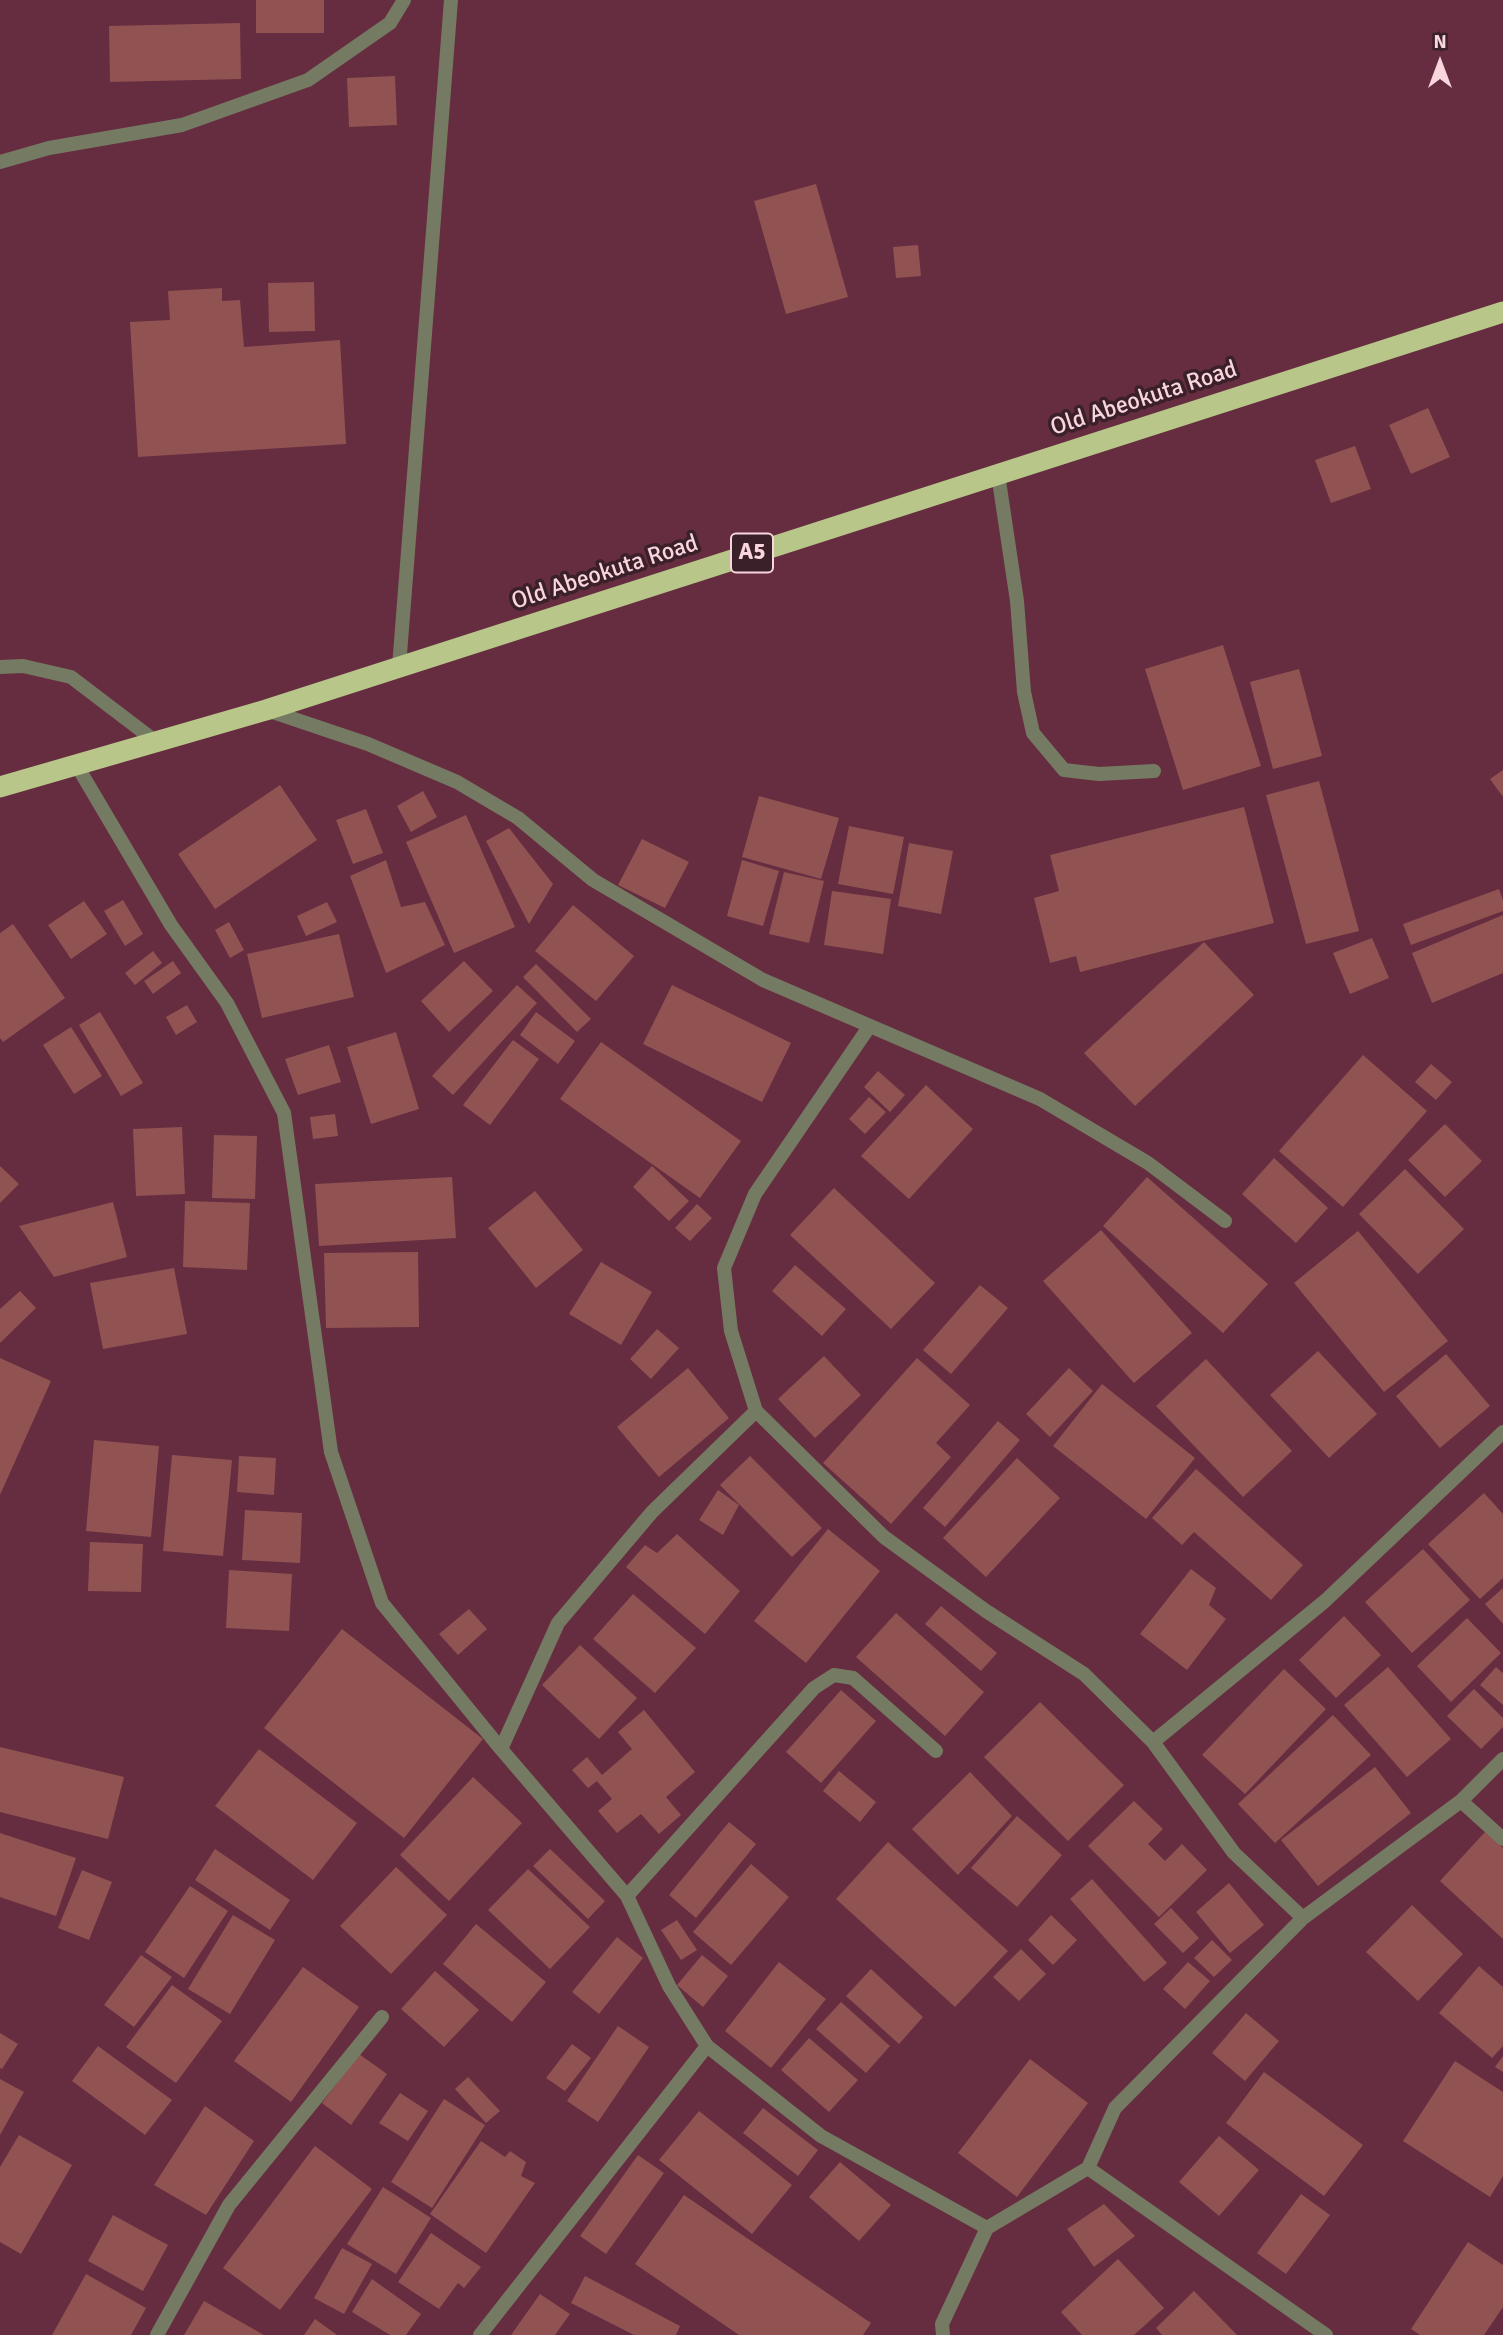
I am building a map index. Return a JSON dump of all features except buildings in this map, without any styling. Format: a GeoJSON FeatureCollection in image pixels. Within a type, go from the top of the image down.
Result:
{"type":"FeatureCollection","features":[{"type":"Feature","properties":{"kind":"highway","name":"Old Abeokuta Road"},"geometry":{"type":"LineString","coordinates":[[0,787],[266,710],[1503,312]]}},
{"type":"Feature","properties":{"kind":"street"},"geometry":{"type":"LineString","coordinates":[[0,162],[50,148],[181,125],[308,79],[390,23],[404,0]]}},
{"type":"Feature","properties":{"kind":"street"},"geometry":{"type":"LineString","coordinates":[[399,667],[451,0]]}},
{"type":"Feature","properties":{"kind":"street"},"geometry":{"type":"LineString","coordinates":[[998,474],[1017,601],[1024,692],[1033,733],[1063,770],[1098,774],[1154,771]]}},
{"type":"Feature","properties":{"kind":"street"},"geometry":{"type":"LineString","coordinates":[[0,667],[23,666],[71,677],[155,741]]}},
{"type":"Feature","properties":{"kind":"street"},"geometry":{"type":"LineString","coordinates":[[266,710],[368,744],[457,782],[518,818],[593,880],[763,980],[1040,1099],[1148,1163],[1225,1221]]}},
{"type":"Feature","properties":{"kind":"street"},"geometry":{"type":"LineString","coordinates":[[76,764],[171,925],[227,1003],[284,1113],[331,1452],[382,1603],[501,1749],[627,1896],[668,1986],[707,2046],[821,2136],[987,2228]]}},
{"type":"Feature","properties":{"kind":"street"},"geometry":{"type":"LineString","coordinates":[[869,1027],[755,1195],[724,1268],[731,1331],[756,1411],[884,1537],[986,1611],[1084,1674],[1153,1742],[1234,1853],[1303,1918]]}},
{"type":"Feature","properties":{"kind":"street"},"geometry":{"type":"LineString","coordinates":[[501,1749],[558,1623],[652,1512],[756,1411]]}},
{"type":"Feature","properties":{"kind":"street"},"geometry":{"type":"LineString","coordinates":[[1153,1742],[1325,1601],[1503,1432]]}},
{"type":"Feature","properties":{"kind":"street"},"geometry":{"type":"LineString","coordinates":[[627,1896],[814,1688],[834,1675],[853,1678],[936,1751]]}},
{"type":"Feature","properties":{"kind":"street"},"geometry":{"type":"LineString","coordinates":[[943,2335],[942,2324],[987,2228],[1088,2168],[1115,2108],[1303,1918],[1461,1801],[1503,1759]]}},
{"type":"Feature","properties":{"kind":"street"},"geometry":{"type":"LineString","coordinates":[[1461,1801],[1503,1839]]}},
{"type":"Feature","properties":{"kind":"street"},"geometry":{"type":"LineString","coordinates":[[157,2335],[229,2205],[383,2017]]}},
{"type":"Feature","properties":{"kind":"street"},"geometry":{"type":"LineString","coordinates":[[480,2335],[707,2046]]}},
{"type":"Feature","properties":{"kind":"street"},"geometry":{"type":"LineString","coordinates":[[1088,2168],[1326,2335]]}}]}
